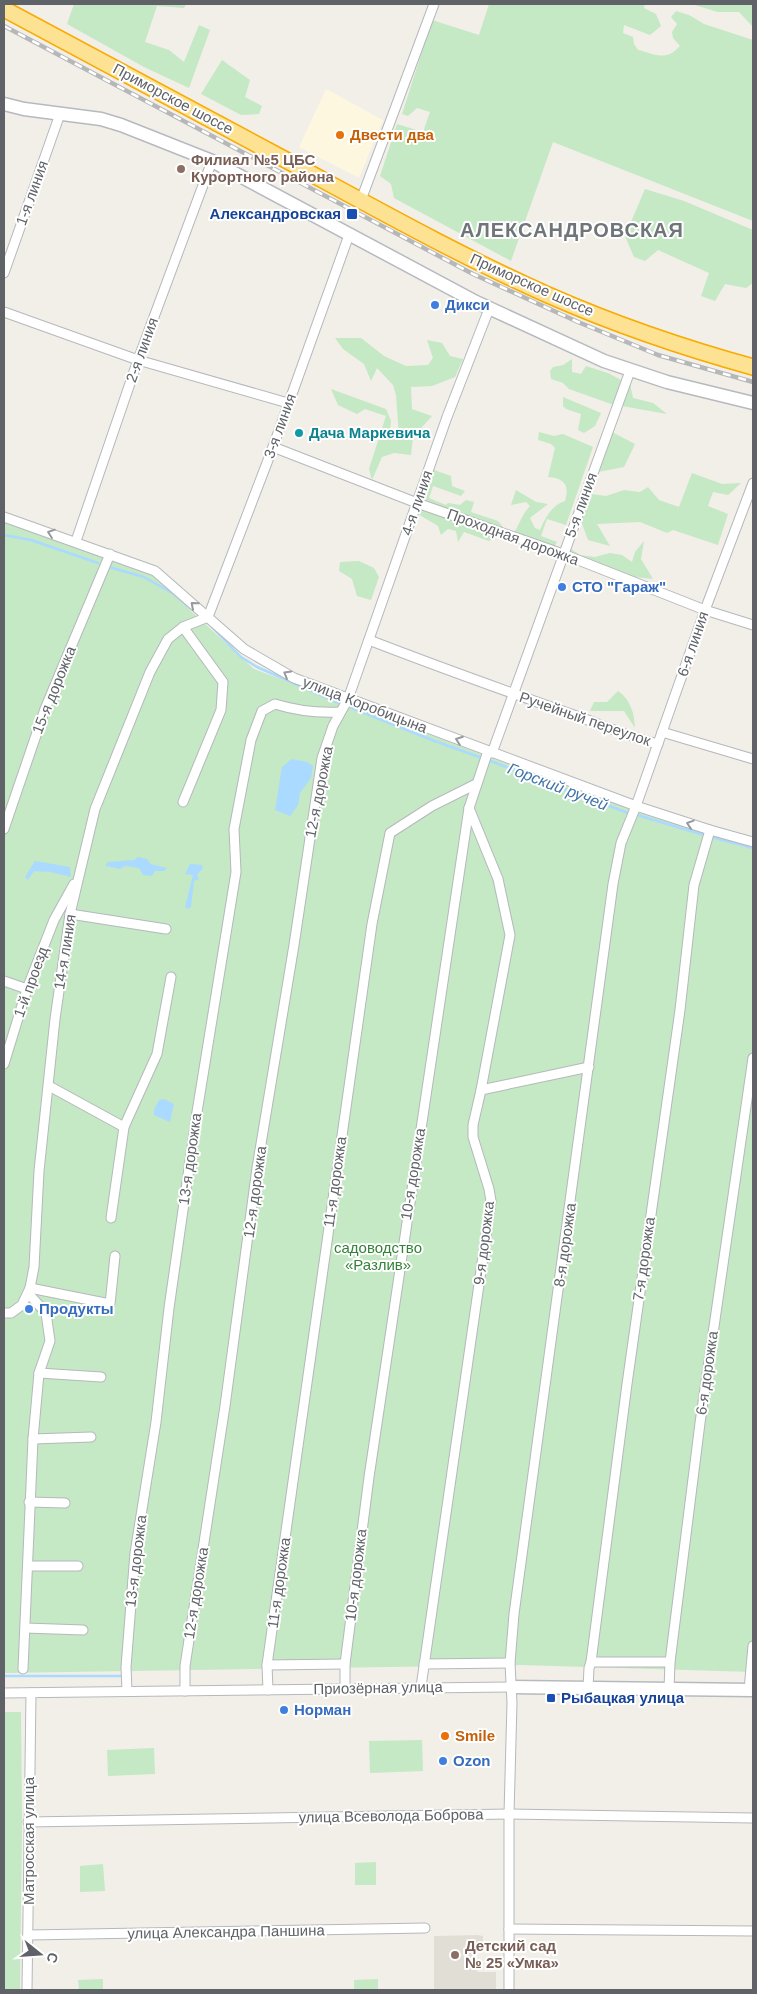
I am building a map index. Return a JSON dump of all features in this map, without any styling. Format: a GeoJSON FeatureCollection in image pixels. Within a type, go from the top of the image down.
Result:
{"type":"FeatureCollection","features":[{"type":"Feature","properties":{"kind":"highway","name":"Приморское шоссе"},"geometry":{"type":"LineString","coordinates":[[8,4],[508,276],[549,296],[678,345],[753,367]]}},
{"type":"Feature","properties":{"kind":"highway","name":"Приморское шоссе"},"geometry":{"type":"LineString","coordinates":[[4,10],[362,196],[552,289],[681,338],[753,360]]}},
{"type":"Feature","properties":{"kind":"street"},"geometry":{"type":"LineString","coordinates":[[362,196],[434,4]]}},
{"type":"Feature","properties":{"kind":"street"},"geometry":{"type":"LineString","coordinates":[[4,104],[24,109],[85,116],[121,125],[212,161],[489,309],[604,361],[630,371],[753,403]]}},
{"type":"Feature","properties":{"kind":"street","name":"1-я линия"},"geometry":{"type":"LineString","coordinates":[[4,273],[60,114]]}},
{"type":"Feature","properties":{"kind":"street","name":"2-я линия"},"geometry":{"type":"LineString","coordinates":[[76,541],[138,360],[212,161]]}},
{"type":"Feature","properties":{"kind":"street","name":"3-я линия"},"geometry":{"type":"LineString","coordinates":[[208,617],[273,447],[349,235]]}},
{"type":"Feature","properties":{"kind":"street","name":"4-я линия"},"geometry":{"type":"LineString","coordinates":[[348,699],[447,417],[489,309]]}},
{"type":"Feature","properties":{"kind":"street"},"geometry":{"type":"LineString","coordinates":[[4,312],[138,360],[288,403]]}},
{"type":"Feature","properties":{"kind":"street","name":"5-я линия"},"geometry":{"type":"LineString","coordinates":[[490,752],[513,694],[630,371]]}},
{"type":"Feature","properties":{"kind":"street","name":"Проходная дорожка"},"geometry":{"type":"LineString","coordinates":[[273,447],[417,503],[564,554],[705,610],[753,625]]}},
{"type":"Feature","properties":{"kind":"street","name":"6-я линия"},"geometry":{"type":"LineString","coordinates":[[636,806],[705,610],[753,483]]}},
{"type":"Feature","properties":{"kind":"street","name":"улица Коробицына"},"geometry":{"type":"LineString","coordinates":[[4,517],[76,541],[155,571],[244,649],[294,678],[636,806],[753,842]]}},
{"type":"Feature","properties":{"kind":"street","name":"15-я дорожка"},"geometry":{"type":"LineString","coordinates":[[4,828],[45,708],[110,554]]}},
{"type":"Feature","properties":{"kind":"street","name":"14-я линия"},"geometry":{"type":"LineString","coordinates":[[4,1313],[11,1313],[22,1305],[29,1290],[34,1268],[39,1171],[55,1019],[70,914],[95,809],[150,672],[168,639],[183,627],[208,617]]}},
{"type":"Feature","properties":{"kind":"street"},"geometry":{"type":"LineString","coordinates":[[183,627],[223,682],[222,710],[183,802]]}},
{"type":"Feature","properties":{"kind":"street","name":"Ручейный переулок"},"geometry":{"type":"LineString","coordinates":[[369,640],[513,694],[578,716],[634,739],[658,744]]}},
{"type":"Feature","properties":{"kind":"street","name":"12-я дорожка"},"geometry":{"type":"LineString","coordinates":[[185,1691],[185,1666],[223,1416],[257,1168],[294,945],[322,758],[333,726],[348,699]]}},
{"type":"Feature","properties":{"kind":"street","name":"13-я дорожка"},"geometry":{"type":"LineString","coordinates":[[127,1691],[126,1674],[135,1553],[156,1422],[169,1308],[197,1112],[236,872],[234,828],[251,740],[262,711],[275,704],[295,710],[319,713],[340,712]]}},
{"type":"Feature","properties":{"kind":"street"},"geometry":{"type":"LineString","coordinates":[[662,732],[753,759]]}},
{"type":"Feature","properties":{"kind":"street","name":"10-я дорожка"},"geometry":{"type":"LineString","coordinates":[[345,1688],[345,1664],[370,1468],[469,808],[476,784],[490,752]]}},
{"type":"Feature","properties":{"kind":"street","name":"11-я дорожка"},"geometry":{"type":"LineString","coordinates":[[268,1690],[267,1665],[372,924],[390,833],[432,806],[476,784]]}},
{"type":"Feature","properties":{"kind":"street","name":"8-я дорожка"},"geometry":{"type":"LineString","coordinates":[[511,1687],[510,1663],[514,1614],[613,884],[621,843],[636,806]]}},
{"type":"Feature","properties":{"kind":"street","name":"9-я дорожка"},"geometry":{"type":"LineString","coordinates":[[421,1687],[490,1201],[490,1189],[473,1137],[473,1125],[482,1090],[510,935],[498,879],[469,808]]}},
{"type":"Feature","properties":{"kind":"street","name":"7-я дорожка"},"geometry":{"type":"LineString","coordinates":[[588,1688],[589,1668],[623,1413],[680,1010],[694,885],[710,830]]}},
{"type":"Feature","properties":{"kind":"street","name":"1-й проезд"},"geometry":{"type":"LineString","coordinates":[[4,1064],[27,989],[54,920],[79,875]]}},
{"type":"Feature","properties":{"kind":"street"},"geometry":{"type":"LineString","coordinates":[[70,914],[166,930]]}},
{"type":"Feature","properties":{"kind":"street"},"geometry":{"type":"LineString","coordinates":[[111,1218],[124,1127],[157,1054],[171,977]]}},
{"type":"Feature","properties":{"kind":"street"},"geometry":{"type":"LineString","coordinates":[[4,981],[27,989]]}},
{"type":"Feature","properties":{"kind":"street","name":"6-я дорожка"},"geometry":{"type":"LineString","coordinates":[[669,1689],[670,1662],[700,1423],[753,1058]]}},
{"type":"Feature","properties":{"kind":"street"},"geometry":{"type":"LineString","coordinates":[[482,1090],[589,1067]]}},
{"type":"Feature","properties":{"kind":"street"},"geometry":{"type":"LineString","coordinates":[[49,1086],[124,1127]]}},
{"type":"Feature","properties":{"kind":"street"},"geometry":{"type":"LineString","coordinates":[[29,1290],[110,1304],[115,1256]]}},
{"type":"Feature","properties":{"kind":"street"},"geometry":{"type":"LineString","coordinates":[[23,1669],[29,1566],[29,1502],[33,1440],[40,1373],[50,1341],[46,1314],[29,1290]]}},
{"type":"Feature","properties":{"kind":"street"},"geometry":{"type":"LineString","coordinates":[[40,1373],[101,1377]]}},
{"type":"Feature","properties":{"kind":"street"},"geometry":{"type":"LineString","coordinates":[[33,1440],[91,1438]]}},
{"type":"Feature","properties":{"kind":"street"},"geometry":{"type":"LineString","coordinates":[[29,1502],[65,1503]]}},
{"type":"Feature","properties":{"kind":"street"},"geometry":{"type":"LineString","coordinates":[[29,1566],[78,1566]]}},
{"type":"Feature","properties":{"kind":"street"},"geometry":{"type":"LineString","coordinates":[[25,1628],[83,1630]]}},
{"type":"Feature","properties":{"kind":"street"},"geometry":{"type":"LineString","coordinates":[[751,1690],[753,1646]]}},
{"type":"Feature","properties":{"kind":"street"},"geometry":{"type":"LineString","coordinates":[[591,1662],[670,1662]]}},
{"type":"Feature","properties":{"kind":"street"},"geometry":{"type":"LineString","coordinates":[[424,1664],[510,1663]]}},
{"type":"Feature","properties":{"kind":"street"},"geometry":{"type":"LineString","coordinates":[[267,1665],[345,1664]]}},
{"type":"Feature","properties":{"kind":"street","name":"Приозёрная улица"},"geometry":{"type":"LineString","coordinates":[[4,1693],[421,1687],[751,1690]]}},
{"type":"Feature","properties":{"kind":"street"},"geometry":{"type":"LineString","coordinates":[[509,1990],[508,1814],[511,1687]]}},
{"type":"Feature","properties":{"kind":"street","name":"Матросская улица"},"geometry":{"type":"LineString","coordinates":[[27,1990],[31,1693]]}},
{"type":"Feature","properties":{"kind":"street","name":"улица Всеволода Боброва"},"geometry":{"type":"LineString","coordinates":[[28,1822],[508,1814],[753,1818]]}},
{"type":"Feature","properties":{"kind":"street","name":"улица Александра Паншина"},"geometry":{"type":"LineString","coordinates":[[28,1935],[424,1928]]}},
{"type":"Feature","properties":{"kind":"street"},"geometry":{"type":"LineString","coordinates":[[509,1928],[753,1932]]}},
{"type":"Feature","properties":{"kind":"shaded area"},"geometry":{"type":"Polygon","coordinates":[[[326,89],[383,120],[359,178],[299,147],[326,89]]]}},
{"type":"Feature","properties":{"kind":"shaded area","name":"Детский сад № 25 «Умка»"},"geometry":{"type":"Polygon","coordinates":[[[434,1936],[483,1936],[483,1942],[475,1943],[475,1968],[478,1972],[496,1972],[496,1990],[434,1990],[434,1936]]]}},
{"type":"Feature","properties":{"kind":"green space"},"geometry":{"type":"Polygon","coordinates":[[[74,4],[186,4],[184,8],[157,6],[145,42],[169,50],[184,62],[199,25],[210,30],[189,88],[144,67],[67,24],[74,4]]]}},
{"type":"Feature","properties":{"kind":"green space"},"geometry":{"type":"Polygon","coordinates":[[[489,4],[645,4],[644,8],[656,14],[661,26],[650,35],[624,25],[623,33],[633,37],[634,44],[638,50],[660,56],[670,54],[680,46],[673,38],[672,32],[677,24],[671,17],[676,11],[689,15],[704,24],[753,40],[753,221],[553,142],[511,261],[394,198],[391,184],[380,176],[397,124],[423,132],[430,112],[417,108],[408,116],[402,114],[432,20],[479,35],[489,4]]]}},
{"type":"Feature","properties":{"kind":"green space"},"geometry":{"type":"Polygon","coordinates":[[[691,4],[753,4],[753,27],[739,12],[718,12],[691,4]]]}},
{"type":"Feature","properties":{"kind":"green space"},"geometry":{"type":"Polygon","coordinates":[[[222,60],[250,80],[245,97],[262,106],[259,114],[241,115],[201,94],[222,60]]]}},
{"type":"Feature","properties":{"kind":"green space"},"geometry":{"type":"Polygon","coordinates":[[[645,189],[684,201],[753,230],[753,283],[746,288],[725,284],[715,301],[701,296],[709,273],[658,250],[645,261],[634,257],[625,236],[645,189]]]}},
{"type":"Feature","properties":{"kind":"green space"},"geometry":{"type":"Polygon","coordinates":[[[335,338],[361,338],[384,356],[406,366],[428,365],[433,358],[427,340],[442,343],[450,356],[463,359],[455,377],[432,386],[411,387],[412,409],[432,416],[413,437],[411,455],[394,453],[382,457],[372,480],[369,469],[386,416],[365,409],[357,414],[338,405],[331,389],[386,409],[391,421],[389,440],[399,436],[396,395],[393,385],[377,368],[371,381],[364,364],[343,349],[335,338]]]}},
{"type":"Feature","properties":{"kind":"green space"},"geometry":{"type":"Polygon","coordinates":[[[572,359],[572,372],[581,374],[586,366],[608,373],[621,380],[614,405],[569,389],[563,383],[551,379],[550,371],[553,367],[563,365],[572,359]]]}},
{"type":"Feature","properties":{"kind":"green space"},"geometry":{"type":"Polygon","coordinates":[[[630,383],[633,398],[653,403],[667,414],[622,406],[630,383]]]}},
{"type":"Feature","properties":{"kind":"green space"},"geometry":{"type":"Polygon","coordinates":[[[563,397],[601,413],[595,426],[584,433],[578,430],[581,414],[566,409],[563,406],[563,397]]]}},
{"type":"Feature","properties":{"kind":"green space"},"geometry":{"type":"Polygon","coordinates":[[[539,432],[554,436],[563,434],[593,447],[566,525],[547,519],[541,536],[557,542],[553,549],[513,534],[530,506],[526,502],[511,505],[516,490],[536,502],[548,504],[530,518],[535,528],[540,530],[553,509],[565,501],[567,491],[564,483],[558,479],[548,477],[555,448],[551,444],[538,440],[539,432]]]}},
{"type":"Feature","properties":{"kind":"green space"},"geometry":{"type":"Polygon","coordinates":[[[612,432],[635,444],[624,467],[598,472],[612,432]]]}},
{"type":"Feature","properties":{"kind":"green space"},"geometry":{"type":"Polygon","coordinates":[[[434,470],[451,476],[452,486],[465,491],[461,496],[433,486],[429,498],[446,505],[448,503],[460,505],[466,500],[474,502],[471,512],[498,521],[503,527],[501,530],[422,503],[434,470]]]}},
{"type":"Feature","properties":{"kind":"green space"},"geometry":{"type":"Polygon","coordinates":[[[692,473],[722,484],[741,483],[728,495],[713,492],[708,506],[728,514],[718,545],[673,530],[667,533],[640,522],[597,524],[610,546],[588,540],[581,521],[591,494],[606,496],[624,490],[640,492],[648,487],[659,500],[679,507],[692,473]]]}},
{"type":"Feature","properties":{"kind":"green space"},"geometry":{"type":"Polygon","coordinates":[[[420,507],[499,535],[489,541],[464,532],[458,542],[456,531],[448,529],[441,535],[438,526],[418,514],[420,507]]]}},
{"type":"Feature","properties":{"kind":"green space","name":"садоводство «Разлив»"},"geometry":{"type":"Polygon","coordinates":[[[4,521],[153,576],[254,669],[639,813],[753,848],[753,1672],[520,1665],[4,1673],[4,521]]]}},
{"type":"Feature","properties":{"kind":"green space"},"geometry":{"type":"Polygon","coordinates":[[[644,541],[641,559],[653,579],[627,576],[569,554],[571,549],[580,555],[595,557],[610,553],[622,555],[632,562],[635,552],[644,541]]]}},
{"type":"Feature","properties":{"kind":"green space"},"geometry":{"type":"Polygon","coordinates":[[[359,561],[374,568],[379,577],[371,600],[357,596],[352,579],[339,571],[340,562],[359,561]]]}},
{"type":"Feature","properties":{"kind":"green space"},"geometry":{"type":"Polygon","coordinates":[[[618,691],[626,698],[631,707],[635,728],[624,711],[590,711],[594,702],[607,702],[618,691]]]}},
{"type":"Feature","properties":{"kind":"green space"},"geometry":{"type":"Polygon","coordinates":[[[4,1712],[21,1712],[20,1990],[4,1990],[4,1712]]]}},
{"type":"Feature","properties":{"kind":"green space"},"geometry":{"type":"Polygon","coordinates":[[[422,1740],[423,1771],[370,1773],[369,1741],[422,1740]]]}},
{"type":"Feature","properties":{"kind":"green space"},"geometry":{"type":"Polygon","coordinates":[[[154,1748],[155,1774],[108,1776],[107,1750],[154,1748]]]}},
{"type":"Feature","properties":{"kind":"green space"},"geometry":{"type":"Polygon","coordinates":[[[376,1862],[376,1885],[355,1885],[355,1863],[376,1862]]]}},
{"type":"Feature","properties":{"kind":"green space"},"geometry":{"type":"Polygon","coordinates":[[[103,1864],[105,1891],[80,1892],[80,1866],[103,1864]]]}},
{"type":"Feature","properties":{"kind":"green space"},"geometry":{"type":"Polygon","coordinates":[[[103,1979],[103,1990],[79,1990],[78,1980],[103,1979]]]}},
{"type":"Feature","properties":{"kind":"green space"},"geometry":{"type":"Polygon","coordinates":[[[378,1979],[378,1990],[354,1990],[354,1980],[378,1979]]]}},
{"type":"Feature","properties":{"kind":"water"},"geometry":{"type":"Polygon","coordinates":[[[292,759],[307,762],[313,766],[311,778],[300,793],[298,805],[290,816],[275,810],[282,767],[292,759]]]}},
{"type":"Feature","properties":{"kind":"water"},"geometry":{"type":"Polygon","coordinates":[[[138,857],[147,859],[151,864],[167,868],[164,871],[155,871],[152,876],[143,875],[139,868],[125,866],[120,869],[105,866],[108,862],[134,860],[138,857]]]}},
{"type":"Feature","properties":{"kind":"water"},"geometry":{"type":"Polygon","coordinates":[[[35,861],[70,867],[71,877],[50,872],[34,871],[28,880],[25,877],[35,861]]]}},
{"type":"Feature","properties":{"kind":"water"},"geometry":{"type":"Polygon","coordinates":[[[190,864],[202,865],[203,868],[197,875],[199,879],[194,881],[191,907],[187,909],[185,907],[193,875],[185,874],[190,864]]]}},
{"type":"Feature","properties":{"kind":"water"},"geometry":{"type":"Polygon","coordinates":[[[164,1099],[174,1104],[170,1122],[154,1115],[154,1110],[159,1100],[164,1099]]]}},
{"type":"Feature","properties":{"kind":"waterway","name":"Горский ручей"},"geometry":{"type":"LineString","coordinates":[[4,535],[31,540],[98,563]]}},
{"type":"Feature","properties":{"kind":"waterway","name":"Горский ручей"},"geometry":{"type":"LineString","coordinates":[[109,567],[144,577],[174,594],[190,608]]}},
{"type":"Feature","properties":{"kind":"waterway","name":"Горский ручей"},"geometry":{"type":"LineString","coordinates":[[209,624],[241,657],[257,667],[341,704]]}},
{"type":"Feature","properties":{"kind":"waterway","name":"Горский ручей"},"geometry":{"type":"LineString","coordinates":[[347,706],[482,758]]}},
{"type":"Feature","properties":{"kind":"waterway","name":"Горский ручей"},"geometry":{"type":"LineString","coordinates":[[488,760],[628,813]]}},
{"type":"Feature","properties":{"kind":"waterway","name":"Горский ручей"},"geometry":{"type":"LineString","coordinates":[[634,814],[704,835]]}},
{"type":"Feature","properties":{"kind":"waterway","name":"Горский ручей"},"geometry":{"type":"LineString","coordinates":[[711,837],[753,848]]}},
{"type":"Feature","properties":{"kind":"waterway"},"geometry":{"type":"LineString","coordinates":[[4,1676],[124,1676]]}},
{"type":"Feature","properties":{"kind":"railway"},"geometry":{"type":"LineString","coordinates":[[4,26],[473,274],[578,322],[658,355],[753,382]]}},
{"type":"Feature","properties":{"kind":"place","name":"Двести два"},"geometry":{"type":"Point","coordinates":[340,135]}},
{"type":"Feature","properties":{"kind":"place","name":"Филиал №5 ЦБС Курортного района"},"geometry":{"type":"Point","coordinates":[181,169]}},
{"type":"Feature","properties":{"kind":"place","name":"Александровская"},"geometry":{"type":"Point","coordinates":[352,214]}},
{"type":"Feature","properties":{"kind":"place","name":"Дикси"},"geometry":{"type":"Point","coordinates":[435,305]}},
{"type":"Feature","properties":{"kind":"place","name":"Дача Маркевича"},"geometry":{"type":"Point","coordinates":[299,433]}},
{"type":"Feature","properties":{"kind":"place","name":"СТО \"Гараж\""},"geometry":{"type":"Point","coordinates":[562,587]}},
{"type":"Feature","properties":{"kind":"place","name":"Продукты"},"geometry":{"type":"Point","coordinates":[29,1309]}},
{"type":"Feature","properties":{"kind":"place","name":"Рыбацкая улица"},"geometry":{"type":"Point","coordinates":[551,1698]}},
{"type":"Feature","properties":{"kind":"place","name":"Норман"},"geometry":{"type":"Point","coordinates":[284,1710]}},
{"type":"Feature","properties":{"kind":"place","name":"Smile"},"geometry":{"type":"Point","coordinates":[445,1736]}},
{"type":"Feature","properties":{"kind":"place","name":"Ozon"},"geometry":{"type":"Point","coordinates":[443,1761]}},
{"type":"Feature","properties":{"kind":"place","name":"Детский сад № 25 «Умка»"},"geometry":{"type":"Point","coordinates":[455,1955]}},
{"type":"Feature","properties":{"kind":"district","name":"АЛЕКСАНДРОВСКАЯ"},"geometry":{"type":"Point","coordinates":[572,230]}}]}
